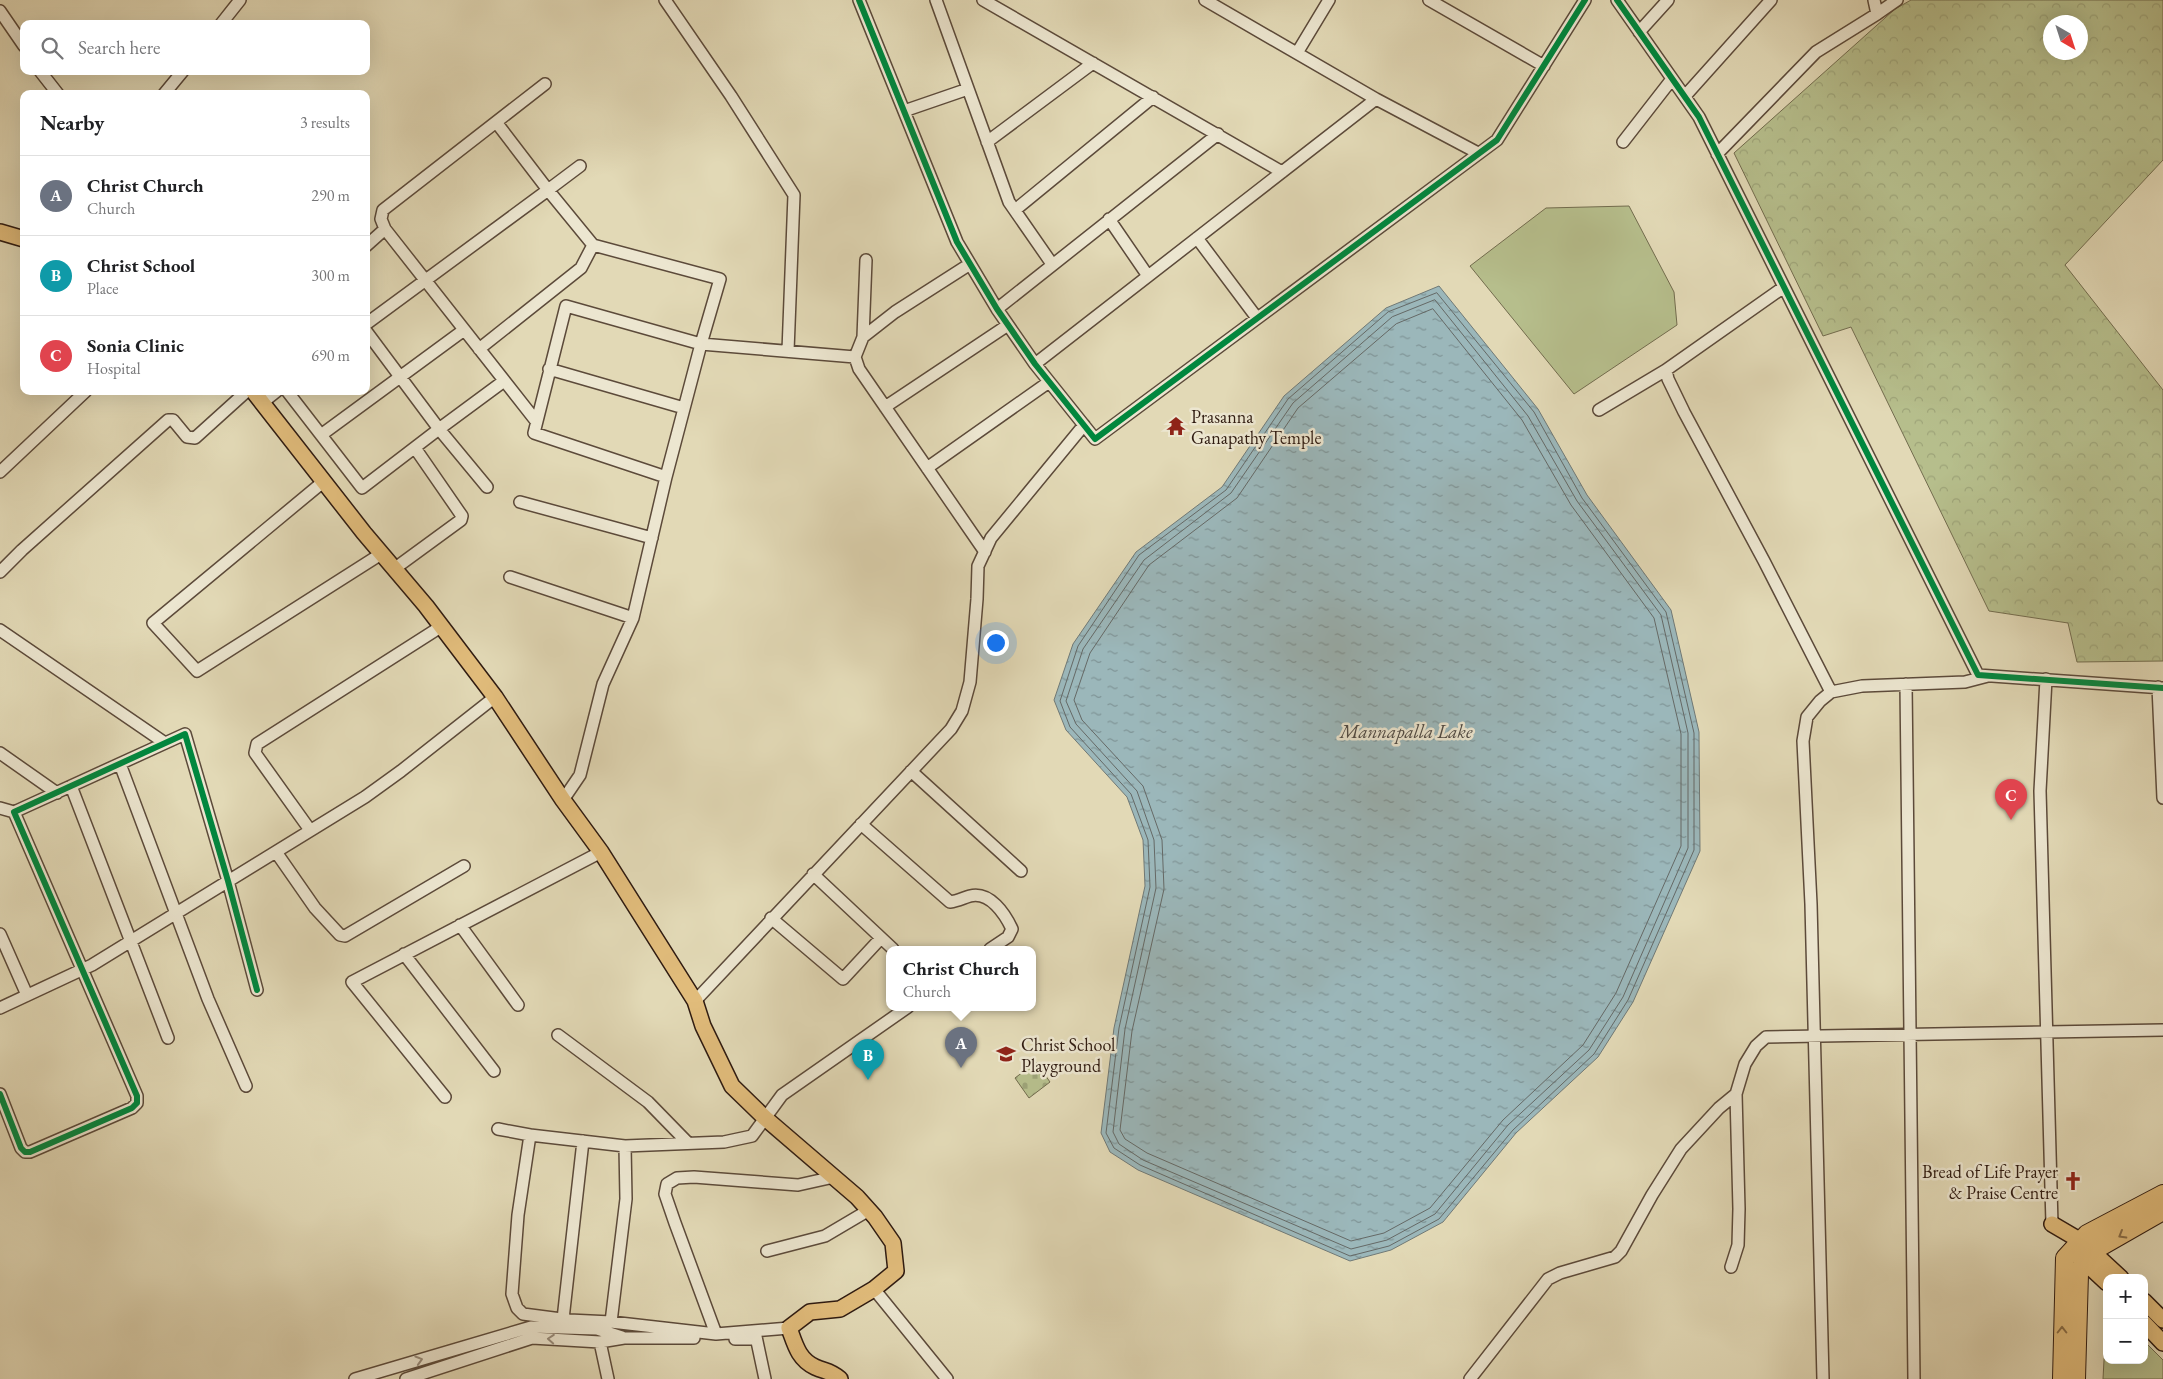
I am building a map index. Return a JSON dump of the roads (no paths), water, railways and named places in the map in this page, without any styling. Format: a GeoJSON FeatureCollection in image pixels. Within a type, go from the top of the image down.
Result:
{"type":"FeatureCollection","features":[{"type":"Feature","properties":{"kind":"highway"},"geometry":{"type":"LineString","coordinates":[[2076,1379],[2079,1274],[2082,1251],[2087,1234],[2163,1194]]}},
{"type":"Feature","properties":{"kind":"highway"},"geometry":{"type":"LineString","coordinates":[[2062,1379],[2063,1273],[2065,1258],[2163,1211]]}},
{"type":"Feature","properties":{"kind":"main road"},"geometry":{"type":"LineString","coordinates":[[0,232],[20,237]]}},
{"type":"Feature","properties":{"kind":"main road"},"geometry":{"type":"LineString","coordinates":[[257,397],[381,554],[442,626],[495,698],[563,800],[601,852],[695,1001],[703,1026],[732,1086],[868,1210],[893,1244],[896,1271],[874,1289],[840,1309],[810,1312],[788,1328],[799,1355],[817,1373],[830,1371],[840,1379]]}},
{"type":"Feature","properties":{"kind":"main road"},"geometry":{"type":"LineString","coordinates":[[2052,1224],[2110,1274]]}},
{"type":"Feature","properties":{"kind":"main road"},"geometry":{"type":"LineString","coordinates":[[2148,1305],[2163,1320]]}},
{"type":"Feature","properties":{"kind":"main road"},"geometry":{"type":"LineString","coordinates":[[2148,1327],[2163,1343]]}},
{"type":"Feature","properties":{"kind":"street"},"geometry":{"type":"LineString","coordinates":[[224,20],[240,0]]}},
{"type":"Feature","properties":{"kind":"street"},"geometry":{"type":"LineString","coordinates":[[665,0],[731,96],[794,194],[788,351]]}},
{"type":"Feature","properties":{"kind":"street"},"geometry":{"type":"LineString","coordinates":[[859,0],[957,242],[996,309],[1035,364],[1095,439],[1497,140],[1586,0]]}},
{"type":"Feature","properties":{"kind":"street"},"geometry":{"type":"LineString","coordinates":[[936,0],[1009,202],[1052,264]]}},
{"type":"Feature","properties":{"kind":"street"},"geometry":{"type":"LineString","coordinates":[[983,0],[1282,172]]}},
{"type":"Feature","properties":{"kind":"street"},"geometry":{"type":"LineString","coordinates":[[1204,0],[1376,99],[1478,153]]}},
{"type":"Feature","properties":{"kind":"street"},"geometry":{"type":"LineString","coordinates":[[1297,53],[1329,0]]}},
{"type":"Feature","properties":{"kind":"street"},"geometry":{"type":"LineString","coordinates":[[1429,0],[1544,66]]}},
{"type":"Feature","properties":{"kind":"street"},"geometry":{"type":"LineString","coordinates":[[1617,0],[1699,117],[1978,674],[2161,688],[2163,798]]}},
{"type":"Feature","properties":{"kind":"street"},"geometry":{"type":"LineString","coordinates":[[1639,32],[1668,0]]}},
{"type":"Feature","properties":{"kind":"street"},"geometry":{"type":"LineString","coordinates":[[1684,96],[1772,0]]}},
{"type":"Feature","properties":{"kind":"street"},"geometry":{"type":"LineString","coordinates":[[1874,0],[1877,14]]}},
{"type":"Feature","properties":{"kind":"street"},"geometry":{"type":"LineString","coordinates":[[1717,154],[1816,52],[1897,0]]}},
{"type":"Feature","properties":{"kind":"street"},"geometry":{"type":"LineString","coordinates":[[0,11],[20,40]]}},
{"type":"Feature","properties":{"kind":"street"},"geometry":{"type":"LineString","coordinates":[[987,142],[1093,63]]}},
{"type":"Feature","properties":{"kind":"street"},"geometry":{"type":"LineString","coordinates":[[43,75],[55,90]]}},
{"type":"Feature","properties":{"kind":"street"},"geometry":{"type":"LineString","coordinates":[[167,90],[180,75]]}},
{"type":"Feature","properties":{"kind":"street"},"geometry":{"type":"LineString","coordinates":[[1623,142],[1672,79]]}},
{"type":"Feature","properties":{"kind":"street"},"geometry":{"type":"LineString","coordinates":[[536,421],[385,229],[381,219],[383,210],[545,84]]}},
{"type":"Feature","properties":{"kind":"street"},"geometry":{"type":"LineString","coordinates":[[904,111],[968,89]]}},
{"type":"Feature","properties":{"kind":"street"},"geometry":{"type":"LineString","coordinates":[[1014,210],[1153,97]]}},
{"type":"Feature","properties":{"kind":"street"},"geometry":{"type":"LineString","coordinates":[[1035,364],[1376,99]]}},
{"type":"Feature","properties":{"kind":"street"},"geometry":{"type":"LineString","coordinates":[[496,122],[593,245],[720,279],[666,477],[633,618],[603,684],[580,775],[563,800]]}},
{"type":"Feature","properties":{"kind":"street"},"geometry":{"type":"LineString","coordinates":[[996,309],[1218,134]]}},
{"type":"Feature","properties":{"kind":"street"},"geometry":{"type":"LineString","coordinates":[[370,321],[580,166]]}},
{"type":"Feature","properties":{"kind":"street"},"geometry":{"type":"LineString","coordinates":[[1109,219],[1148,276]]}},
{"type":"Feature","properties":{"kind":"street"},"geometry":{"type":"LineString","coordinates":[[370,242],[385,229]]}},
{"type":"Feature","properties":{"kind":"street"},"geometry":{"type":"LineString","coordinates":[[1197,238],[1257,318]]}},
{"type":"Feature","properties":{"kind":"street"},"geometry":{"type":"LineString","coordinates":[[479,349],[580,268],[593,245]]}},
{"type":"Feature","properties":{"kind":"street"},"geometry":{"type":"LineString","coordinates":[[866,260],[863,337],[855,357],[859,369],[984,552]]}},
{"type":"Feature","properties":{"kind":"street"},"geometry":{"type":"LineString","coordinates":[[863,337],[895,312],[970,264]]}},
{"type":"Feature","properties":{"kind":"street"},"geometry":{"type":"LineString","coordinates":[[1599,410],[1666,370],[1784,287]]}},
{"type":"Feature","properties":{"kind":"street"},"geometry":{"type":"LineString","coordinates":[[666,477],[534,433],[566,306],[702,344],[855,357]]}},
{"type":"Feature","properties":{"kind":"street"},"geometry":{"type":"LineString","coordinates":[[885,407],[1008,325]]}},
{"type":"Feature","properties":{"kind":"street"},"geometry":{"type":"LineString","coordinates":[[321,435],[464,330]]}},
{"type":"Feature","properties":{"kind":"street"},"geometry":{"type":"LineString","coordinates":[[370,336],[439,429],[487,487]]}},
{"type":"Feature","properties":{"kind":"street"},"geometry":{"type":"LineString","coordinates":[[550,368],[684,408]]}},
{"type":"Feature","properties":{"kind":"street"},"geometry":{"type":"LineString","coordinates":[[1666,370],[1668,379],[1684,412],[1764,561],[1831,692]]}},
{"type":"Feature","properties":{"kind":"street"},"geometry":{"type":"LineString","coordinates":[[290,395],[362,488],[504,381]]}},
{"type":"Feature","properties":{"kind":"street"},"geometry":{"type":"LineString","coordinates":[[927,468],[1049,382]]}},
{"type":"Feature","properties":{"kind":"street"},"geometry":{"type":"LineString","coordinates":[[0,472],[82,395]]}},
{"type":"Feature","properties":{"kind":"street"},"geometry":{"type":"LineString","coordinates":[[0,572],[22,550],[168,420],[173,420],[187,437],[194,438],[242,395]]}},
{"type":"Feature","properties":{"kind":"street"},"geometry":{"type":"LineString","coordinates":[[695,1001],[951,728],[962,711],[970,682],[978,566],[984,552],[991,538],[1084,425]]}},
{"type":"Feature","properties":{"kind":"street"},"geometry":{"type":"LineString","coordinates":[[394,569],[460,520],[462,516],[415,448]]}},
{"type":"Feature","properties":{"kind":"street"},"geometry":{"type":"LineString","coordinates":[[323,482],[153,623],[197,671],[381,554]]}},
{"type":"Feature","properties":{"kind":"street"},"geometry":{"type":"LineString","coordinates":[[520,502],[652,538]]}},
{"type":"Feature","properties":{"kind":"street"},"geometry":{"type":"LineString","coordinates":[[510,577],[633,618]]}},
{"type":"Feature","properties":{"kind":"street"},"geometry":{"type":"LineString","coordinates":[[310,830],[255,752],[257,744],[442,626]]}},
{"type":"Feature","properties":{"kind":"street"},"geometry":{"type":"LineString","coordinates":[[0,630],[165,743]]}},
{"type":"Feature","properties":{"kind":"street"},"geometry":{"type":"LineString","coordinates":[[1823,1379],[1811,904],[1803,741],[1807,717],[1820,701],[1831,692],[1862,686],[1965,682],[1989,675]]}},
{"type":"Feature","properties":{"kind":"street"},"geometry":{"type":"LineString","coordinates":[[2046,680],[2040,791],[2052,1224]]}},
{"type":"Feature","properties":{"kind":"street"},"geometry":{"type":"LineString","coordinates":[[1906,684],[1914,1379]]}},
{"type":"Feature","properties":{"kind":"street"},"geometry":{"type":"LineString","coordinates":[[0,1008],[83,969],[365,797],[495,698]]}},
{"type":"Feature","properties":{"kind":"street"},"geometry":{"type":"LineString","coordinates":[[0,808],[14,812],[185,734],[228,880],[257,990]]}},
{"type":"Feature","properties":{"kind":"street"},"geometry":{"type":"LineString","coordinates":[[0,753],[56,793]]}},
{"type":"Feature","properties":{"kind":"street"},"geometry":{"type":"LineString","coordinates":[[120,764],[208,999],[246,1086]]}},
{"type":"Feature","properties":{"kind":"street"},"geometry":{"type":"LineString","coordinates":[[911,770],[1021,871]]}},
{"type":"Feature","properties":{"kind":"street"},"geometry":{"type":"LineString","coordinates":[[71,786],[132,940],[168,1038]]}},
{"type":"Feature","properties":{"kind":"street"},"geometry":{"type":"LineString","coordinates":[[0,1094],[21,1148],[25,1152],[30,1152],[132,1108],[137,1103],[137,1096],[14,812]]}},
{"type":"Feature","properties":{"kind":"street"},"geometry":{"type":"LineString","coordinates":[[861,824],[950,902],[963,900],[971,896],[984,897],[1004,912],[1012,929],[1008,937],[994,946]]}},
{"type":"Feature","properties":{"kind":"street"},"geometry":{"type":"LineString","coordinates":[[276,852],[315,908],[340,934],[345,936],[464,866]]}},
{"type":"Feature","properties":{"kind":"street"},"geometry":{"type":"LineString","coordinates":[[445,1098],[352,982],[601,852]]}},
{"type":"Feature","properties":{"kind":"street"},"geometry":{"type":"LineString","coordinates":[[813,874],[890,946]]}},
{"type":"Feature","properties":{"kind":"street"},"geometry":{"type":"LineString","coordinates":[[771,918],[843,979],[881,938]]}},
{"type":"Feature","properties":{"kind":"street"},"geometry":{"type":"LineString","coordinates":[[460,925],[518,1005]]}},
{"type":"Feature","properties":{"kind":"street"},"geometry":{"type":"LineString","coordinates":[[0,934],[27,995]]}},
{"type":"Feature","properties":{"kind":"street"},"geometry":{"type":"LineString","coordinates":[[404,954],[494,1071]]}},
{"type":"Feature","properties":{"kind":"street"},"geometry":{"type":"LineString","coordinates":[[498,1129],[530,1135],[625,1146],[724,1142],[752,1136],[782,1095],[902,1011]]}},
{"type":"Feature","properties":{"kind":"street"},"geometry":{"type":"LineString","coordinates":[[1730,1266],[1738,1245],[1736,1094],[1745,1064],[1756,1046],[1766,1037],[2163,1030]]}},
{"type":"Feature","properties":{"kind":"street"},"geometry":{"type":"LineString","coordinates":[[558,1035],[648,1102],[688,1143]]}},
{"type":"Feature","properties":{"kind":"street"},"geometry":{"type":"LineString","coordinates":[[1470,1379],[1548,1279],[1560,1273],[1615,1257],[1622,1251],[1652,1195],[1681,1149],[1719,1108],[1736,1094]]}},
{"type":"Feature","properties":{"kind":"street"},"geometry":{"type":"LineString","coordinates":[[530,1135],[518,1215],[512,1294],[517,1308],[523,1314],[716,1334],[755,1335]]}},
{"type":"Feature","properties":{"kind":"street"},"geometry":{"type":"LineString","coordinates":[[563,1319],[583,1141]]}},
{"type":"Feature","properties":{"kind":"street"},"geometry":{"type":"LineString","coordinates":[[611,1322],[626,1199],[625,1146]]}},
{"type":"Feature","properties":{"kind":"street"},"geometry":{"type":"LineString","coordinates":[[716,1334],[674,1223],[665,1194],[667,1184],[677,1178],[694,1177],[798,1185],[834,1177]]}},
{"type":"Feature","properties":{"kind":"street"},"geometry":{"type":"LineString","coordinates":[[767,1251],[825,1236],[868,1210]]}},
{"type":"Feature","properties":{"kind":"street"},"geometry":{"type":"LineString","coordinates":[[874,1289],[947,1379]]}},
{"type":"Feature","properties":{"kind":"street"},"geometry":{"type":"LineString","coordinates":[[355,1379],[530,1326],[597,1329],[624,1338]]}},
{"type":"Feature","properties":{"kind":"street"},"geometry":{"type":"LineString","coordinates":[[406,1379],[532,1338],[600,1342],[624,1338],[755,1335],[788,1328]]}},
{"type":"Feature","properties":{"kind":"street"},"geometry":{"type":"LineString","coordinates":[[755,1335],[765,1379]]}},
{"type":"Feature","properties":{"kind":"street"},"geometry":{"type":"LineString","coordinates":[[600,1342],[608,1379]]}},
{"type":"Feature","properties":{"kind":"water","name":"Mannapalla Lake"},"geometry":{"type":"Polygon","coordinates":[[[1439,286],[1538,409],[1587,495],[1671,610],[1699,732],[1700,851],[1633,1002],[1598,1057],[1516,1133],[1443,1222],[1391,1250],[1350,1261],[1138,1170],[1110,1152],[1101,1133],[1114,1028],[1145,886],[1143,840],[1127,797],[1066,730],[1054,700],[1073,644],[1136,552],[1222,487],[1284,396],[1386,308],[1439,286]]]}},
{"type":"Feature","properties":{"kind":"place","name":"Prasanna Ganapathy Temple"},"geometry":{"type":"Point","coordinates":[1176,426]}},
{"type":"Feature","properties":{"kind":"place","name":"Sonia Clinic"},"geometry":{"type":"Point","coordinates":[2011,820]}},
{"type":"Feature","properties":{"kind":"place","name":"Christ School Playground"},"geometry":{"type":"Point","coordinates":[1006,1054]}},
{"type":"Feature","properties":{"kind":"place","name":"Christ Church"},"geometry":{"type":"Point","coordinates":[961,1068]}},
{"type":"Feature","properties":{"kind":"place","name":"Christ School"},"geometry":{"type":"Point","coordinates":[868,1080]}},
{"type":"Feature","properties":{"kind":"place","name":"Bread of Life Prayer & Praise Centre"},"geometry":{"type":"Point","coordinates":[2073,1181]}}]}
